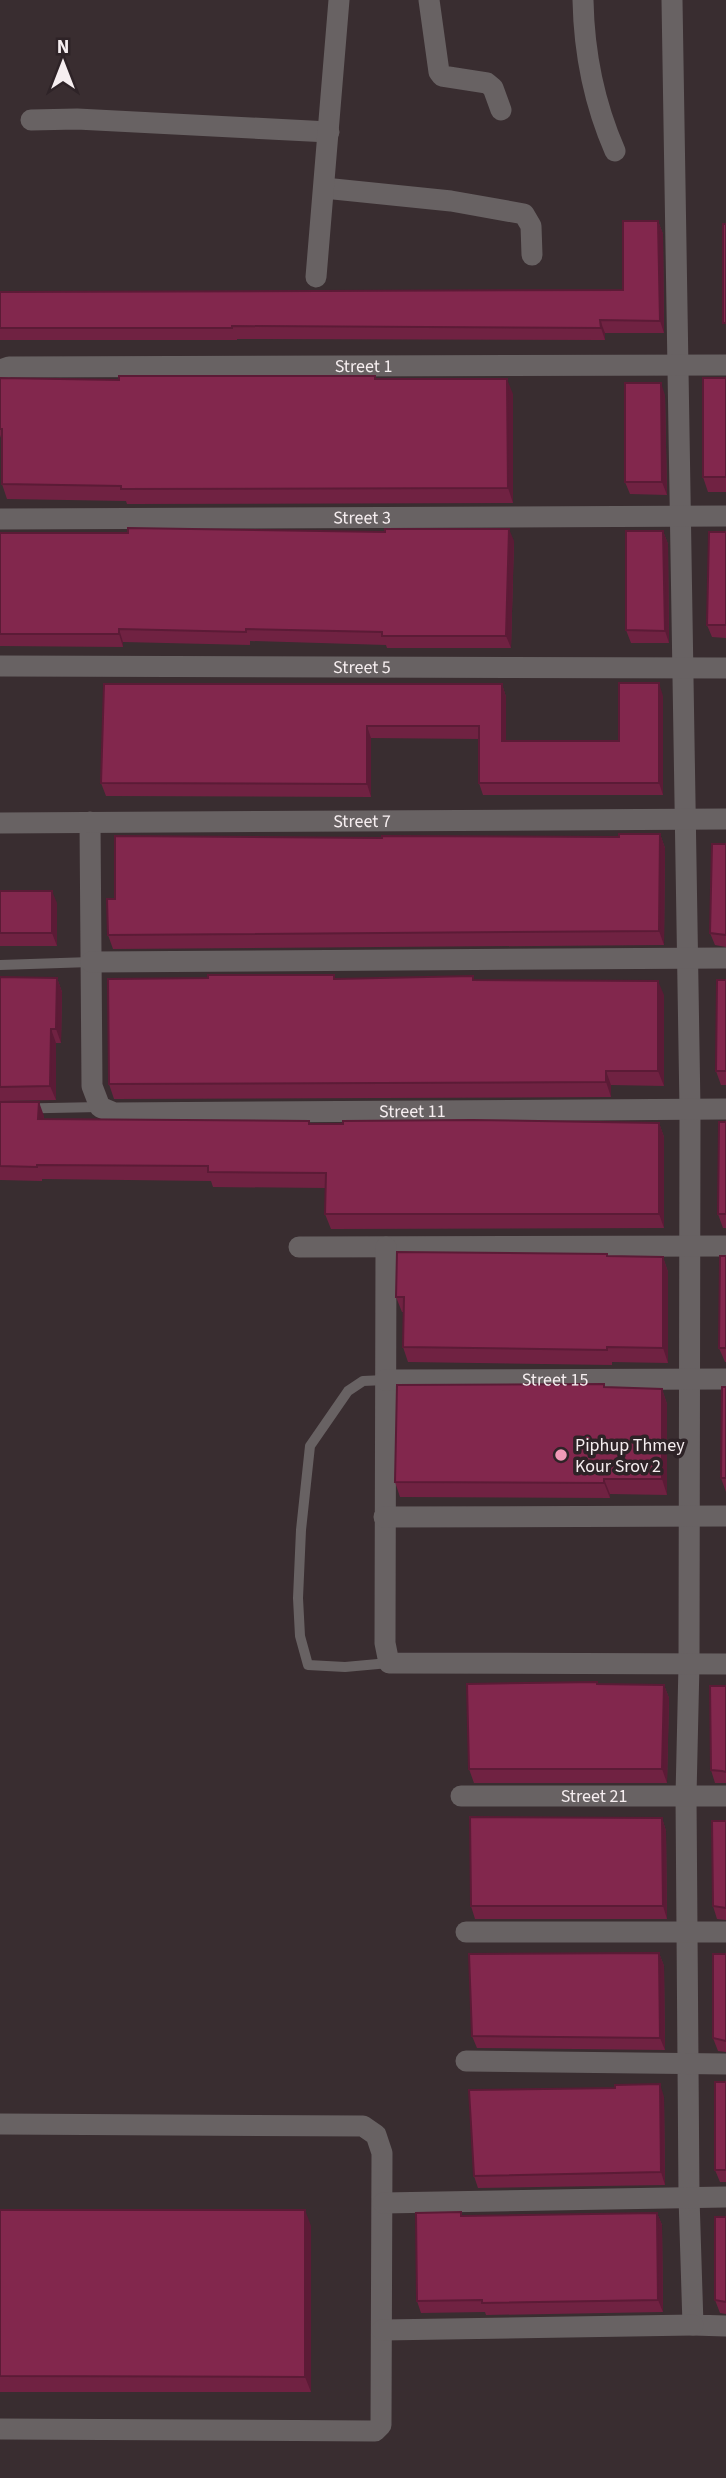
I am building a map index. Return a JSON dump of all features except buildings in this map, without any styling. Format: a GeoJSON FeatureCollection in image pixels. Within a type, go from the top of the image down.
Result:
{"type":"FeatureCollection","features":[{"type":"Feature","properties":{"kind":"street"},"geometry":{"type":"LineString","coordinates":[[316,277],[339,0]]}},
{"type":"Feature","properties":{"kind":"street"},"geometry":{"type":"LineString","coordinates":[[429,0],[439,72],[442,76],[487,83],[493,88],[501,110]]}},
{"type":"Feature","properties":{"kind":"street"},"geometry":{"type":"LineString","coordinates":[[583,0],[583,26],[591,72],[601,118],[615,151]]}},
{"type":"Feature","properties":{"kind":"street"},"geometry":{"type":"LineString","coordinates":[[673,0],[690,1109],[687,1796],[689,2197],[693,2325]]}},
{"type":"Feature","properties":{"kind":"street"},"geometry":{"type":"LineString","coordinates":[[31,120],[77,119],[329,132]]}},
{"type":"Feature","properties":{"kind":"street"},"geometry":{"type":"LineString","coordinates":[[324,188],[451,201],[524,214],[531,226],[533,255]]}},
{"type":"Feature","properties":{"kind":"street","name":"Street 1"},"geometry":{"type":"LineString","coordinates":[[0,370],[9,367],[726,365]]}},
{"type":"Feature","properties":{"kind":"street","name":"Street 3"},"geometry":{"type":"LineString","coordinates":[[0,519],[726,516]]}},
{"type":"Feature","properties":{"kind":"street","name":"Street 5"},"geometry":{"type":"LineString","coordinates":[[0,666],[726,668]]}},
{"type":"Feature","properties":{"kind":"street","name":"Street 7"},"geometry":{"type":"LineString","coordinates":[[0,823],[726,820]]}},
{"type":"Feature","properties":{"kind":"street"},"geometry":{"type":"LineString","coordinates":[[90,822],[92,1086],[100,1107]]}},
{"type":"Feature","properties":{"kind":"street"},"geometry":{"type":"LineString","coordinates":[[91,962],[726,958]]}},
{"type":"Feature","properties":{"kind":"street","name":"Street 11"},"geometry":{"type":"LineString","coordinates":[[100,1107],[114,1113],[726,1109]]}},
{"type":"Feature","properties":{"kind":"street"},"geometry":{"type":"LineString","coordinates":[[299,1247],[726,1247]]}},
{"type":"Feature","properties":{"kind":"street"},"geometry":{"type":"LineString","coordinates":[[386,1247],[384,1517],[385,1643],[389,1664],[726,1664]]}},
{"type":"Feature","properties":{"kind":"street","name":"Street 15"},"geometry":{"type":"LineString","coordinates":[[385,1380],[726,1379]]}},
{"type":"Feature","properties":{"kind":"street"},"geometry":{"type":"LineString","coordinates":[[384,1517],[726,1516]]}},
{"type":"Feature","properties":{"kind":"street","name":"Street 21"},"geometry":{"type":"LineString","coordinates":[[461,1796],[726,1796]]}},
{"type":"Feature","properties":{"kind":"street"},"geometry":{"type":"LineString","coordinates":[[466,1933],[726,1932]]}},
{"type":"Feature","properties":{"kind":"street"},"geometry":{"type":"LineString","coordinates":[[466,2062],[726,2064]]}},
{"type":"Feature","properties":{"kind":"street"},"geometry":{"type":"LineString","coordinates":[[0,2124],[363,2126],[376,2135],[382,2152],[383,2203],[381,2426],[375,2431],[0,2429]]}},
{"type":"Feature","properties":{"kind":"street"},"geometry":{"type":"LineString","coordinates":[[383,2203],[726,2197]]}},
{"type":"Feature","properties":{"kind":"street"},"geometry":{"type":"LineString","coordinates":[[382,2330],[726,2326]]}},
{"type":"Feature","properties":{"kind":"lane"},"geometry":{"type":"LineString","coordinates":[[0,965],[91,962]]}},
{"type":"Feature","properties":{"kind":"lane"},"geometry":{"type":"LineString","coordinates":[[0,1109],[100,1107]]}},
{"type":"Feature","properties":{"kind":"lane"},"geometry":{"type":"LineString","coordinates":[[385,1380],[363,1381],[348,1391],[310,1446],[301,1530],[298,1598],[300,1636],[308,1665],[345,1667],[389,1664]]}},
{"type":"Feature","properties":{"kind":"place","name":"Piphup Thmey Kour Srov 2"},"geometry":{"type":"Point","coordinates":[561,1455]}}]}
